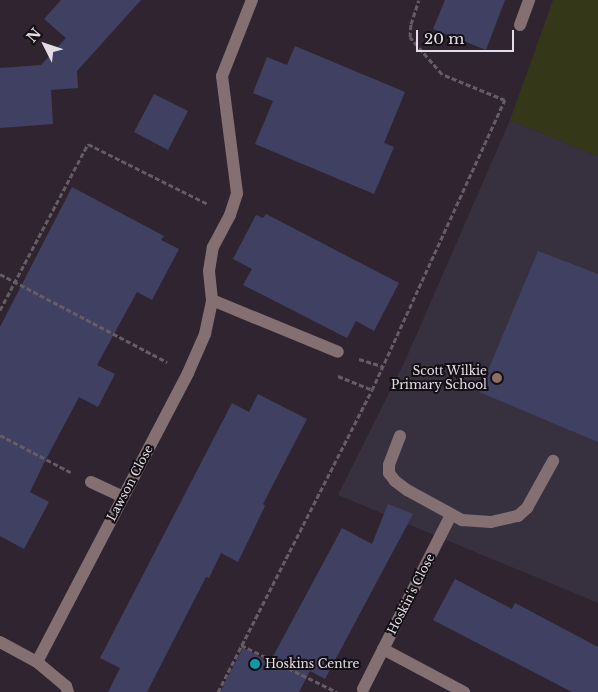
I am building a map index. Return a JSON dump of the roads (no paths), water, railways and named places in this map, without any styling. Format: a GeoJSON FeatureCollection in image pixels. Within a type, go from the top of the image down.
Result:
{"type":"FeatureCollection","features":[{"type":"Feature","properties":{"kind":"street"},"geometry":{"type":"LineString","coordinates":[[520,25],[529,0]]}},
{"type":"Feature","properties":{"kind":"street","name":"Lawson Close"},"geometry":{"type":"LineString","coordinates":[[37,662],[188,372],[205,334],[212,300],[209,271],[213,247],[230,216],[237,193],[222,76],[251,3]]}},
{"type":"Feature","properties":{"kind":"street"},"geometry":{"type":"LineString","coordinates":[[212,300],[338,352]]}},
{"type":"Feature","properties":{"kind":"street"},"geometry":{"type":"LineString","coordinates":[[400,436],[389,465],[389,473],[395,481],[407,490],[462,520],[491,522],[518,516],[527,508],[552,461]]}},
{"type":"Feature","properties":{"kind":"street"},"geometry":{"type":"LineString","coordinates":[[91,482],[123,497]]}},
{"type":"Feature","properties":{"kind":"street","name":"Hoskin's Close"},"geometry":{"type":"LineString","coordinates":[[362,690],[451,515]]}},
{"type":"Feature","properties":{"kind":"street"},"geometry":{"type":"LineString","coordinates":[[0,642],[37,662],[66,686],[68,692]]}},
{"type":"Feature","properties":{"kind":"street","name":"Hoskin's Close"},"geometry":{"type":"LineString","coordinates":[[382,649],[464,692]]}},
{"type":"Feature","properties":{"kind":"place","name":"Scott Wilkie Primary School"},"geometry":{"type":"Point","coordinates":[497,378]}},
{"type":"Feature","properties":{"kind":"place","name":"Hoskins Centre"},"geometry":{"type":"Point","coordinates":[255,664]}}]}
